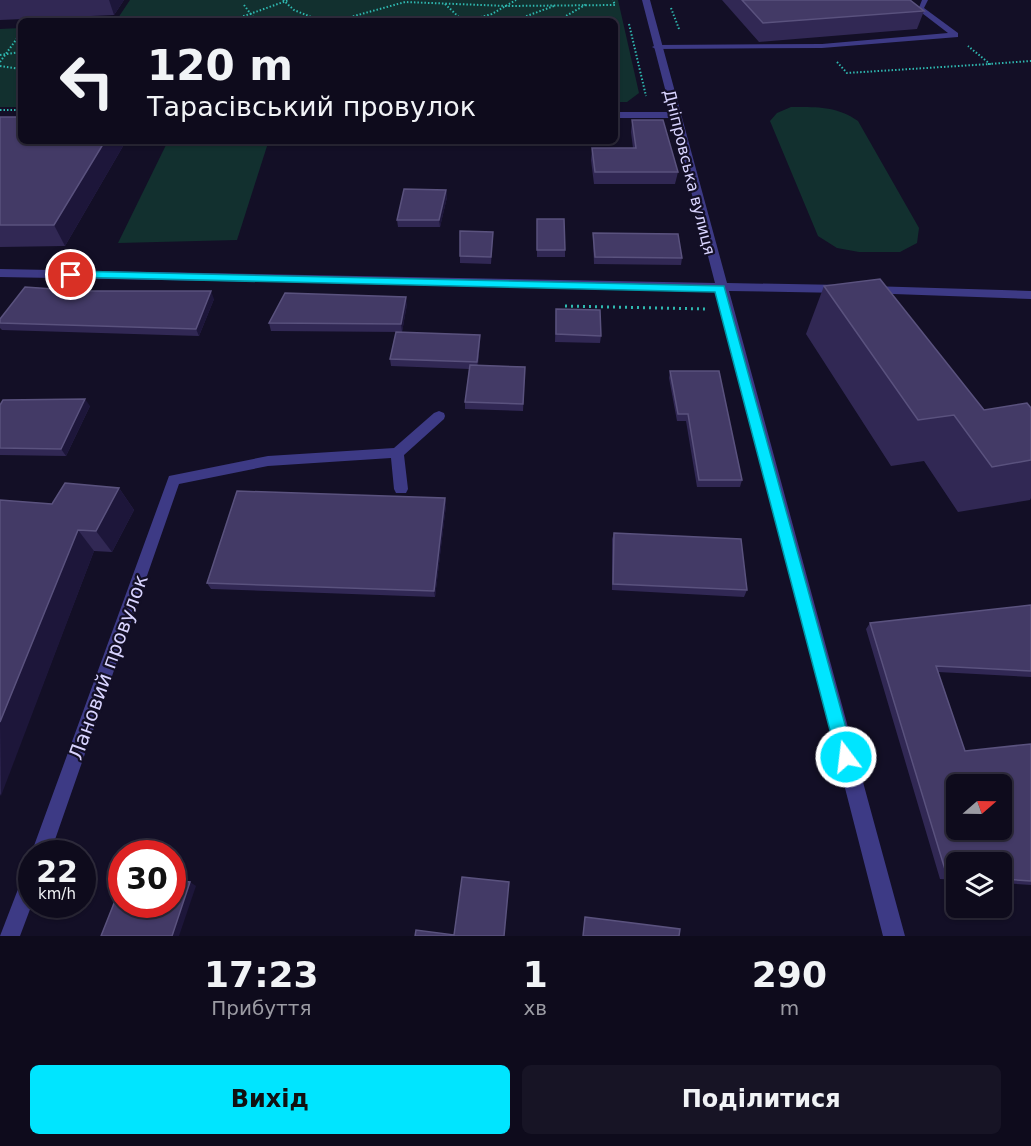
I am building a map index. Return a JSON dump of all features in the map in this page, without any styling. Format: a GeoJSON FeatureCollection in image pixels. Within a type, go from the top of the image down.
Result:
{"type":"FeatureCollection","features":[{"type":"Feature","properties":{"kind":"street","name":"Дніпровська вулиця"},"geometry":{"type":"LineString","coordinates":[[645,0],[656,47],[677,115],[720,289],[894,936]]}},
{"type":"Feature","properties":{"kind":"street"},"geometry":{"type":"LineString","coordinates":[[618,115],[677,115]]}},
{"type":"Feature","properties":{"kind":"street"},"geometry":{"type":"LineString","coordinates":[[0,273],[720,289],[851,289],[1031,295]]}},
{"type":"Feature","properties":{"kind":"lane"},"geometry":{"type":"LineString","coordinates":[[926,0],[920,9],[955,36]]}},
{"type":"Feature","properties":{"kind":"lane"},"geometry":{"type":"LineString","coordinates":[[656,47],[822,46],[955,36]]}},
{"type":"Feature","properties":{"kind":"lane"},"geometry":{"type":"LineString","coordinates":[[401,489],[397,453],[439,416]]}},
{"type":"Feature","properties":{"kind":"lane","name":"Лановий провулок"},"geometry":{"type":"LineString","coordinates":[[45,840],[174,480],[268,461],[397,453]]}},
{"type":"Feature","properties":{"kind":"lane"},"geometry":{"type":"LineString","coordinates":[[10,936],[18,915]]}},
{"type":"Feature","properties":{"kind":"path"},"geometry":{"type":"LineString","coordinates":[[240,18],[289,0]]}},
{"type":"Feature","properties":{"kind":"path"},"geometry":{"type":"LineString","coordinates":[[473,18],[507,6],[516,0]]}},
{"type":"Feature","properties":{"kind":"path"},"geometry":{"type":"LineString","coordinates":[[521,18],[565,0]]}},
{"type":"Feature","properties":{"kind":"path"},"geometry":{"type":"LineString","coordinates":[[346,18],[405,1],[507,6],[615,5],[613,0]]}},
{"type":"Feature","properties":{"kind":"path"},"geometry":{"type":"LineString","coordinates":[[668,0],[686,47]]}},
{"type":"Feature","properties":{"kind":"path"},"geometry":{"type":"LineString","coordinates":[[284,1],[294,10],[314,18]]}},
{"type":"Feature","properties":{"kind":"path"},"geometry":{"type":"LineString","coordinates":[[444,3],[462,18]]}},
{"type":"Feature","properties":{"kind":"path"},"geometry":{"type":"LineString","coordinates":[[562,18],[587,4]]}},
{"type":"Feature","properties":{"kind":"path"},"geometry":{"type":"LineString","coordinates":[[244,5],[255,18]]}},
{"type":"Feature","properties":{"kind":"path"},"geometry":{"type":"LineString","coordinates":[[628,19],[648,104]]}},
{"type":"Feature","properties":{"kind":"path"},"geometry":{"type":"LineString","coordinates":[[955,36],[990,64]]}},
{"type":"Feature","properties":{"kind":"path"},"geometry":{"type":"LineString","coordinates":[[0,62],[18,37]]}},
{"type":"Feature","properties":{"kind":"path"},"geometry":{"type":"LineString","coordinates":[[822,46],[847,73],[1031,61]]}},
{"type":"Feature","properties":{"kind":"path"},"geometry":{"type":"LineString","coordinates":[[0,55],[18,52]]}},
{"type":"Feature","properties":{"kind":"path"},"geometry":{"type":"LineString","coordinates":[[977,54],[986,64]]}},
{"type":"Feature","properties":{"kind":"path"},"geometry":{"type":"LineString","coordinates":[[0,66],[18,69]]}},
{"type":"Feature","properties":{"kind":"path"},"geometry":{"type":"LineString","coordinates":[[0,110],[18,110]]}},
{"type":"Feature","properties":{"kind":"green space"},"geometry":{"type":"Polygon","coordinates":[[[130,0],[618,0],[639,93],[627,102],[618,102],[618,18],[118,18],[130,0]]]}},
{"type":"Feature","properties":{"kind":"green space"},"geometry":{"type":"Polygon","coordinates":[[[18,28],[18,107],[0,107],[0,29],[18,28]]]}},
{"type":"Feature","properties":{"kind":"green space"},"geometry":{"type":"Polygon","coordinates":[[[791,107],[818,107],[834,110],[858,121],[919,228],[917,243],[900,252],[859,252],[837,248],[818,236],[770,121],[777,113],[791,107]]]}},
{"type":"Feature","properties":{"kind":"green space"},"geometry":{"type":"Polygon","coordinates":[[[268,144],[237,240],[118,243],[166,145],[268,144]]]}},
{"type":"Feature","properties":{"kind":"building"},"geometry":{"type":"Polygon","coordinates":[[[742,0],[910,0],[924,11],[763,23],[742,0]]]}},
{"type":"Feature","properties":{"kind":"building"},"geometry":{"type":"Polygon","coordinates":[[[0,117],[18,117],[18,144],[103,144],[54,225],[0,225],[0,117]]]}},
{"type":"Feature","properties":{"kind":"building"},"geometry":{"type":"Polygon","coordinates":[[[632,120],[663,120],[678,172],[595,172],[592,148],[636,148],[632,120]]]}},
{"type":"Feature","properties":{"kind":"building"},"geometry":{"type":"Polygon","coordinates":[[[404,189],[446,190],[439,220],[397,220],[404,189]]]}},
{"type":"Feature","properties":{"kind":"building"},"geometry":{"type":"Polygon","coordinates":[[[537,219],[564,219],[565,250],[537,250],[537,219]]]}},
{"type":"Feature","properties":{"kind":"building"},"geometry":{"type":"Polygon","coordinates":[[[460,231],[493,232],[491,257],[460,256],[460,231]]]}},
{"type":"Feature","properties":{"kind":"building"},"geometry":{"type":"Polygon","coordinates":[[[593,233],[678,234],[682,258],[595,257],[593,233]]]}},
{"type":"Feature","properties":{"kind":"building"},"geometry":{"type":"Polygon","coordinates":[[[880,279],[984,410],[1027,403],[1031,408],[1031,460],[992,467],[954,415],[918,420],[824,286],[880,279]]]}},
{"type":"Feature","properties":{"kind":"building"},"geometry":{"type":"Polygon","coordinates":[[[25,287],[82,291],[211,291],[196,329],[0,323],[0,319],[25,287]]]}},
{"type":"Feature","properties":{"kind":"building"},"geometry":{"type":"Polygon","coordinates":[[[285,293],[406,297],[401,324],[269,323],[285,293]]]}},
{"type":"Feature","properties":{"kind":"building"},"geometry":{"type":"Polygon","coordinates":[[[556,309],[600,310],[601,336],[556,334],[556,309]]]}},
{"type":"Feature","properties":{"kind":"building"},"geometry":{"type":"Polygon","coordinates":[[[396,332],[480,335],[477,362],[390,359],[396,332]]]}},
{"type":"Feature","properties":{"kind":"building"},"geometry":{"type":"Polygon","coordinates":[[[470,365],[525,367],[523,404],[465,402],[470,365]]]}},
{"type":"Feature","properties":{"kind":"building"},"geometry":{"type":"Polygon","coordinates":[[[670,371],[719,371],[742,480],[699,480],[688,414],[678,414],[670,371]]]}},
{"type":"Feature","properties":{"kind":"building"},"geometry":{"type":"Polygon","coordinates":[[[85,399],[61,449],[0,448],[0,405],[3,400],[85,399]]]}},
{"type":"Feature","properties":{"kind":"building"},"geometry":{"type":"Polygon","coordinates":[[[65,483],[119,488],[96,531],[78,530],[0,722],[0,500],[52,504],[65,483]]]}},
{"type":"Feature","properties":{"kind":"building"},"geometry":{"type":"Polygon","coordinates":[[[237,491],[445,498],[434,591],[207,583],[237,491]]]}},
{"type":"Feature","properties":{"kind":"building"},"geometry":{"type":"Polygon","coordinates":[[[614,533],[741,539],[747,590],[613,584],[614,533]]]}},
{"type":"Feature","properties":{"kind":"building"},"geometry":{"type":"Polygon","coordinates":[[[1031,605],[1031,671],[936,666],[965,751],[1031,744],[1031,881],[1012,880],[1012,852],[946,852],[946,873],[870,623],[1031,605]]]}},
{"type":"Feature","properties":{"kind":"building"},"geometry":{"type":"Polygon","coordinates":[[[462,877],[509,882],[504,936],[415,936],[416,930],[454,935],[462,877]]]}},
{"type":"Feature","properties":{"kind":"building"},"geometry":{"type":"Polygon","coordinates":[[[186,882],[190,882],[186,894],[186,882]]]}},
{"type":"Feature","properties":{"kind":"building"},"geometry":{"type":"Polygon","coordinates":[[[585,917],[680,929],[679,936],[583,936],[585,917]]]}},
{"type":"Feature","properties":{"kind":"building"},"geometry":{"type":"Polygon","coordinates":[[[108,918],[178,918],[172,936],[101,936],[108,918]]]}},
{"type":"Feature","properties":{"kind":"route"},"geometry":{"type":"LineString","coordinates":[[71,275],[720,289],[846,757]]}}]}
